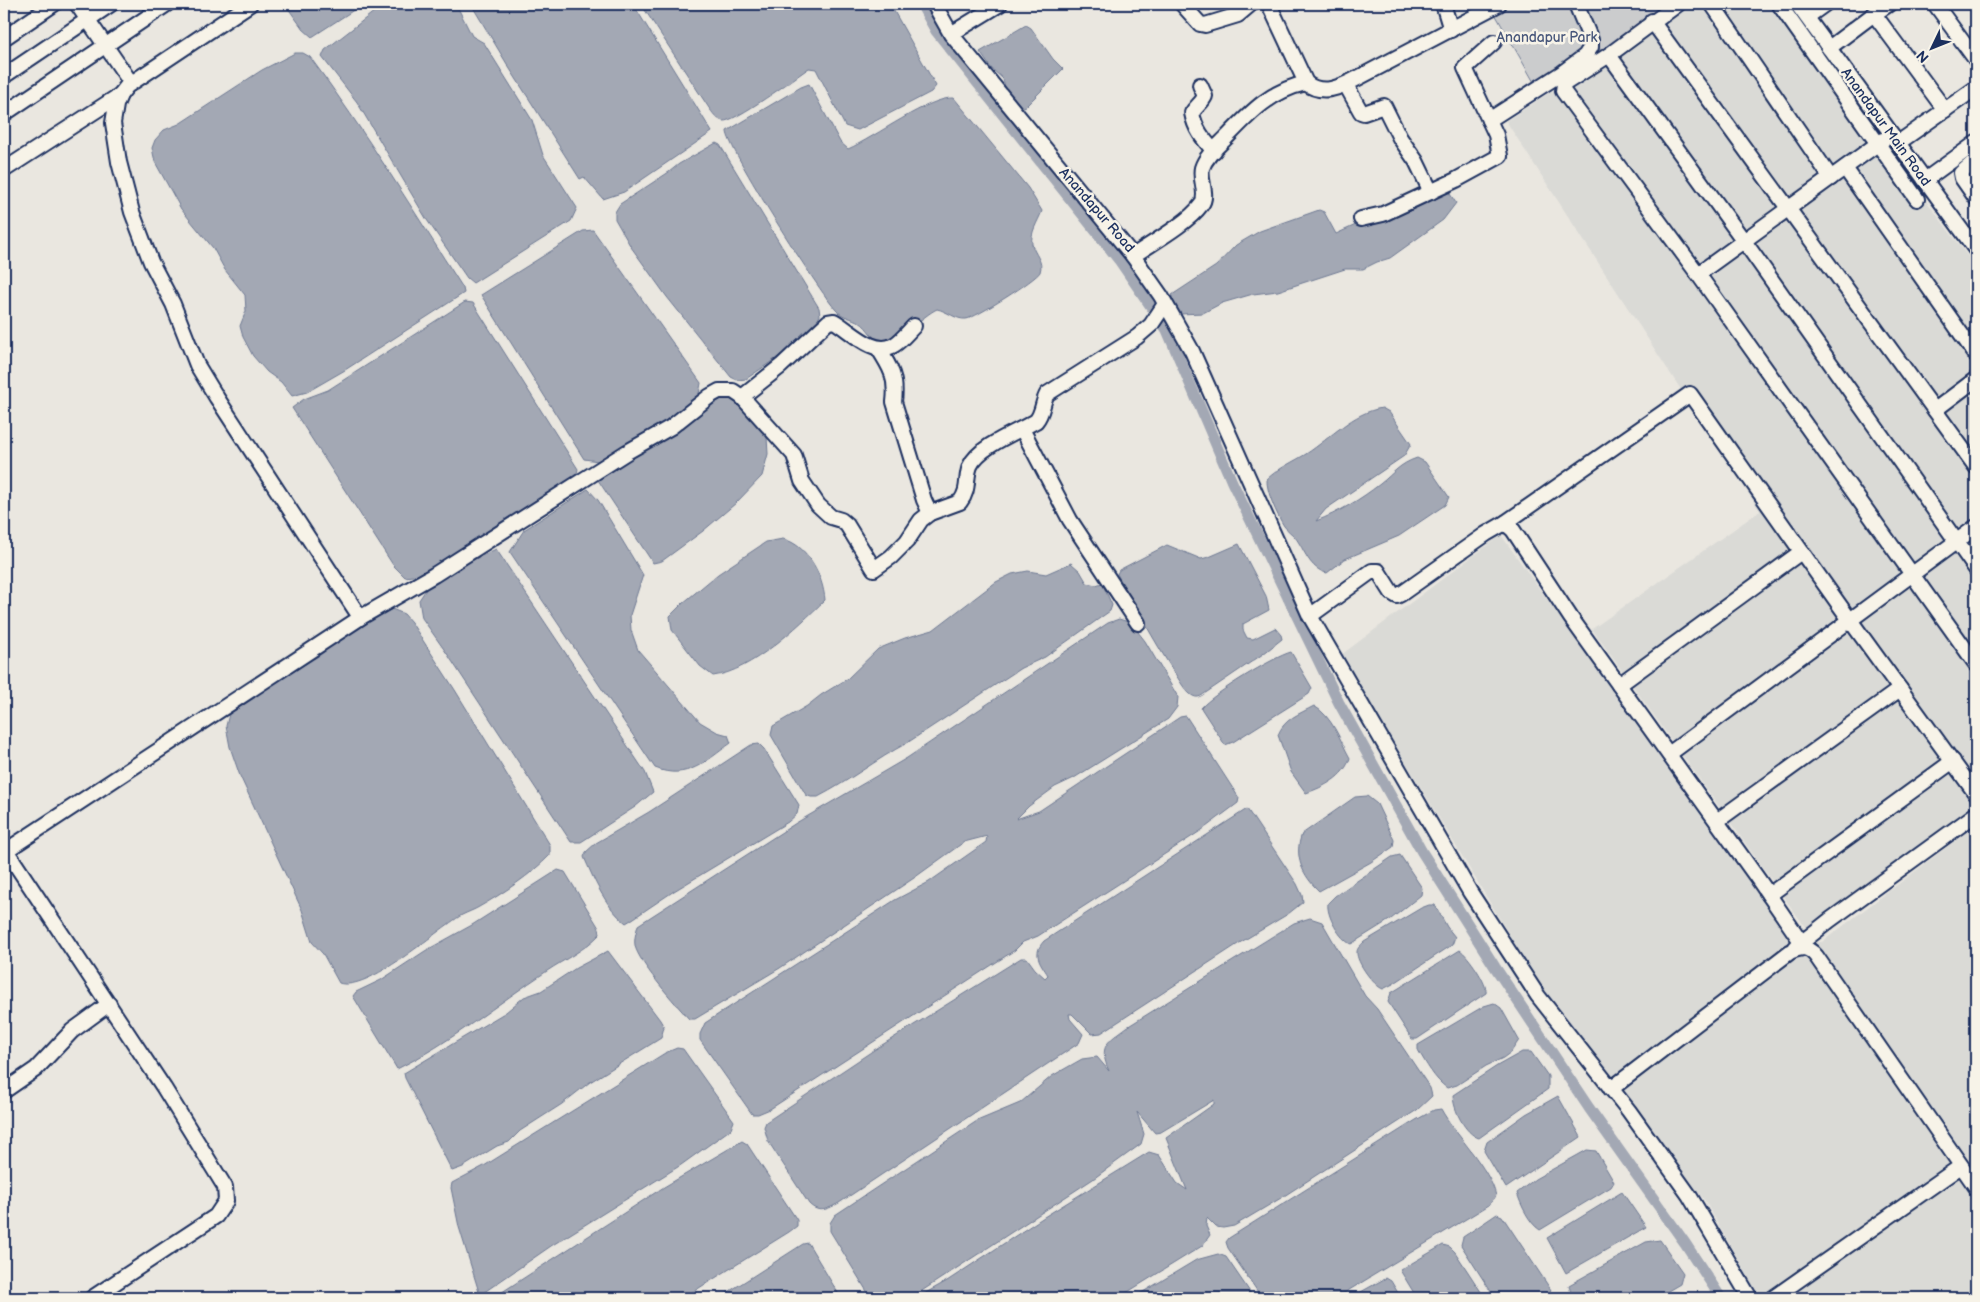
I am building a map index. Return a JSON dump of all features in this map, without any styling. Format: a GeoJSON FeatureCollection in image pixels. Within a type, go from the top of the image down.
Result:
{"type":"FeatureCollection","features":[{"type":"Feature","properties":{"kind":"street"},"geometry":{"type":"LineString","coordinates":[[4,38],[54,4]]}},
{"type":"Feature","properties":{"kind":"street"},"geometry":{"type":"LineString","coordinates":[[77,4],[130,83]]}},
{"type":"Feature","properties":{"kind":"street"},"geometry":{"type":"LineString","coordinates":[[4,76],[111,4]]}},
{"type":"Feature","properties":{"kind":"street"},"geometry":{"type":"LineString","coordinates":[[4,114],[167,4]]}},
{"type":"Feature","properties":{"kind":"street"},"geometry":{"type":"LineString","coordinates":[[4,170],[120,95],[130,83],[250,4]]}},
{"type":"Feature","properties":{"kind":"street","name":"Anandapur Road"},"geometry":{"type":"LineString","coordinates":[[934,4],[951,34],[1133,256],[1170,231],[1202,204],[1204,195],[1201,174],[1203,166],[1214,151],[1255,107],[1268,98],[1293,86],[1306,83]]}},
{"type":"Feature","properties":{"kind":"street"},"geometry":{"type":"LineString","coordinates":[[951,34],[1000,4]]}},
{"type":"Feature","properties":{"kind":"street"},"geometry":{"type":"LineString","coordinates":[[1182,4],[1200,24],[1205,25],[1238,15],[1251,4]]}},
{"type":"Feature","properties":{"kind":"street"},"geometry":{"type":"LineString","coordinates":[[1270,4],[1306,83],[1311,87],[1324,90],[1346,85],[1499,4]]}},
{"type":"Feature","properties":{"kind":"street"},"geometry":{"type":"LineString","coordinates":[[1443,4],[1451,30]]}},
{"type":"Feature","properties":{"kind":"street"},"geometry":{"type":"LineString","coordinates":[[1489,120],[1562,73],[1588,52],[1591,47],[1591,40],[1576,4]]}},
{"type":"Feature","properties":{"kind":"street"},"geometry":{"type":"LineString","coordinates":[[1678,4],[1652,21],[1609,55],[1564,84],[1563,92],[1698,274],[1976,664]]}},
{"type":"Feature","properties":{"kind":"street"},"geometry":{"type":"LineString","coordinates":[[1712,4],[1831,178]]}},
{"type":"Feature","properties":{"kind":"street"},"geometry":{"type":"LineString","coordinates":[[1780,4],[1917,199]]}},
{"type":"Feature","properties":{"kind":"street","name":"Anandapur Main Road"},"geometry":{"type":"LineString","coordinates":[[1797,4],[1976,250]]}},
{"type":"Feature","properties":{"kind":"street"},"geometry":{"type":"LineString","coordinates":[[1807,17],[1825,4]]}},
{"type":"Feature","properties":{"kind":"street"},"geometry":{"type":"LineString","coordinates":[[1829,48],[1889,4]]}},
{"type":"Feature","properties":{"kind":"street"},"geometry":{"type":"LineString","coordinates":[[1935,4],[1976,60]]}},
{"type":"Feature","properties":{"kind":"street"},"geometry":{"type":"LineString","coordinates":[[1874,14],[1945,110]]}},
{"type":"Feature","properties":{"kind":"street"},"geometry":{"type":"LineString","coordinates":[[1652,21],[1976,467]]}},
{"type":"Feature","properties":{"kind":"street"},"geometry":{"type":"LineString","coordinates":[[1361,219],[1383,214],[1431,192],[1500,156],[1496,135],[1465,68],[1494,42]]}},
{"type":"Feature","properties":{"kind":"street"},"geometry":{"type":"LineString","coordinates":[[1609,55],[1744,241],[1976,569]]}},
{"type":"Feature","properties":{"kind":"street"},"geometry":{"type":"LineString","coordinates":[[1200,85],[1205,96],[1192,113],[1200,136],[1214,151]]}},
{"type":"Feature","properties":{"kind":"street"},"geometry":{"type":"LineString","coordinates":[[1346,85],[1361,112],[1364,113],[1384,106],[1400,138],[1416,161],[1431,192]]}},
{"type":"Feature","properties":{"kind":"street"},"geometry":{"type":"LineString","coordinates":[[1698,274],[1877,144],[1894,138],[1945,110],[1976,88]]}},
{"type":"Feature","properties":{"kind":"street"},"geometry":{"type":"LineString","coordinates":[[120,95],[113,123],[119,162],[132,212],[152,262],[173,304],[197,365],[360,617]]}},
{"type":"Feature","properties":{"kind":"street"},"geometry":{"type":"LineString","coordinates":[[1925,180],[1976,143]]}},
{"type":"Feature","properties":{"kind":"street"},"geometry":{"type":"LineString","coordinates":[[1976,160],[1961,173],[1962,178],[1976,198]]}},
{"type":"Feature","properties":{"kind":"street"},"geometry":{"type":"LineString","coordinates":[[1845,168],[1976,355]]}},
{"type":"Feature","properties":{"kind":"street"},"geometry":{"type":"LineString","coordinates":[[92,1298],[216,1216],[226,1201],[225,1187],[164,1088],[5,850],[360,617],[434,574],[627,452],[671,427],[719,391],[733,391],[742,397],[794,455],[802,481],[818,505],[831,517],[841,520],[847,525],[874,568],[891,557],[907,541],[921,520],[930,513],[960,502],[967,489],[969,468],[975,456],[983,449],[1036,422],[1042,415],[1043,401],[1047,394],[1125,345],[1151,325],[1162,308],[1162,296],[1133,256]]}},
{"type":"Feature","properties":{"kind":"street"},"geometry":{"type":"LineString","coordinates":[[1162,308],[1192,350],[1310,616],[1470,892],[1538,996],[1629,1111],[1689,1195],[1750,1298]]}},
{"type":"Feature","properties":{"kind":"street"},"geometry":{"type":"LineString","coordinates":[[742,397],[780,366],[828,322],[834,322],[878,348],[887,348],[895,345],[914,326]]}},
{"type":"Feature","properties":{"kind":"street"},"geometry":{"type":"LineString","coordinates":[[878,348],[894,374],[896,385],[894,402],[924,500],[930,513]]}},
{"type":"Feature","properties":{"kind":"street"},"geometry":{"type":"LineString","coordinates":[[1935,410],[1976,380]]}},
{"type":"Feature","properties":{"kind":"street"},"geometry":{"type":"LineString","coordinates":[[1310,616],[1372,571],[1378,571],[1392,593],[1397,596],[1401,594],[1690,394],[1976,794]]}},
{"type":"Feature","properties":{"kind":"street"},"geometry":{"type":"LineString","coordinates":[[1022,429],[1070,520],[1138,623]]}},
{"type":"Feature","properties":{"kind":"street"},"geometry":{"type":"LineString","coordinates":[[1505,523],[1513,530],[1566,610],[1802,943]]}},
{"type":"Feature","properties":{"kind":"street"},"geometry":{"type":"LineString","coordinates":[[1669,754],[1976,527]]}},
{"type":"Feature","properties":{"kind":"street"},"geometry":{"type":"LineString","coordinates":[[1619,685],[1802,552]]}},
{"type":"Feature","properties":{"kind":"street"},"geometry":{"type":"LineString","coordinates":[[1717,821],[1900,689]]}},
{"type":"Feature","properties":{"kind":"street"},"geometry":{"type":"LineString","coordinates":[[1769,895],[1953,762]]}},
{"type":"Feature","properties":{"kind":"street"},"geometry":{"type":"LineString","coordinates":[[1611,1090],[1790,952],[1976,814]]}},
{"type":"Feature","properties":{"kind":"street"},"geometry":{"type":"LineString","coordinates":[[1790,952],[1799,948],[1805,948],[1812,951],[1816,956],[1976,1187]]}},
{"type":"Feature","properties":{"kind":"street"},"geometry":{"type":"LineString","coordinates":[[4,1092],[36,1069],[72,1031],[109,1004]]}},
{"type":"Feature","properties":{"kind":"street"},"geometry":{"type":"LineString","coordinates":[[1773,1298],[1961,1166]]}},
{"type":"Feature","properties":{"kind":"shaded area"},"geometry":{"type":"Polygon","coordinates":[[[285,4],[363,4],[312,37],[303,29],[285,4]]]}},
{"type":"Feature","properties":{"kind":"shaded area"},"geometry":{"type":"Polygon","coordinates":[[[384,4],[456,4],[472,36],[484,43],[532,120],[543,155],[577,208],[571,221],[473,283],[467,278],[427,220],[357,102],[322,57],[325,50],[384,4]]]}},
{"type":"Feature","properties":{"kind":"shaded area"},"geometry":{"type":"Polygon","coordinates":[[[471,4],[633,4],[712,132],[624,192],[603,199],[584,177],[580,179],[471,4]]]}},
{"type":"Feature","properties":{"kind":"shaded area"},"geometry":{"type":"Polygon","coordinates":[[[641,4],[890,4],[936,86],[931,92],[858,130],[845,126],[816,69],[809,68],[752,107],[729,120],[723,121],[717,118],[709,108],[641,4]]]}},
{"type":"Feature","properties":{"kind":"shaded area"},"geometry":{"type":"Polygon","coordinates":[[[1687,4],[1778,4],[1976,267],[1976,807],[1970,814],[1808,931],[1592,629],[1760,511],[1506,121],[1687,4]]]}},
{"type":"Feature","properties":{"kind":"shaded area"},"geometry":{"type":"Polygon","coordinates":[[[1026,25],[1031,28],[1053,59],[1063,69],[1026,106],[1021,108],[1006,91],[1003,79],[991,68],[980,52],[1026,25]]]}},
{"type":"Feature","properties":{"kind":"shaded area"},"geometry":{"type":"Polygon","coordinates":[[[295,53],[303,53],[310,57],[330,85],[407,200],[463,288],[464,293],[345,370],[307,392],[292,396],[281,382],[267,372],[253,356],[243,337],[240,326],[246,311],[245,295],[225,270],[213,248],[181,209],[155,162],[152,148],[155,140],[164,130],[179,124],[262,70],[295,53]]]}},
{"type":"Feature","properties":{"kind":"shaded area"},"geometry":{"type":"Polygon","coordinates":[[[809,84],[840,142],[848,149],[917,110],[944,99],[954,98],[1028,188],[1042,211],[1033,231],[1032,240],[1033,248],[1041,264],[1040,272],[1017,290],[971,317],[966,319],[959,318],[937,309],[899,337],[892,340],[881,341],[877,339],[859,322],[838,312],[812,277],[775,220],[741,163],[727,131],[809,84]]]}},
{"type":"Feature","properties":{"kind":"shaded area"},"geometry":{"type":"Polygon","coordinates":[[[716,143],[720,145],[819,308],[820,315],[817,322],[784,353],[746,379],[737,380],[731,377],[667,297],[631,247],[615,219],[615,212],[620,204],[679,164],[716,143]]]}},
{"type":"Feature","properties":{"kind":"shaded area"},"geometry":{"type":"Polygon","coordinates":[[[1446,188],[1456,203],[1443,220],[1390,258],[1363,269],[1345,269],[1278,291],[1253,294],[1222,303],[1203,313],[1180,314],[1172,299],[1172,295],[1216,266],[1236,245],[1260,231],[1319,210],[1324,212],[1336,234],[1358,224],[1361,227],[1386,218],[1446,188]]]}},
{"type":"Feature","properties":{"kind":"shaded area"},"geometry":{"type":"Polygon","coordinates":[[[593,230],[701,383],[699,394],[673,417],[598,461],[584,459],[481,295],[583,231],[593,230]]]}},
{"type":"Feature","properties":{"kind":"shaded area"},"geometry":{"type":"Polygon","coordinates":[[[465,302],[473,303],[578,469],[576,477],[420,575],[405,577],[393,565],[292,408],[304,399],[328,390],[465,302]]]}},
{"type":"Feature","properties":{"kind":"shaded area"},"geometry":{"type":"Polygon","coordinates":[[[730,398],[739,402],[767,437],[768,454],[762,476],[736,503],[703,531],[662,561],[653,563],[598,480],[602,475],[680,428],[721,399],[730,398]]]}},
{"type":"Feature","properties":{"kind":"shaded area"},"geometry":{"type":"Polygon","coordinates":[[[1382,408],[1389,412],[1411,444],[1404,456],[1326,509],[1316,521],[1333,514],[1357,500],[1401,466],[1417,458],[1425,462],[1449,497],[1445,505],[1399,536],[1345,559],[1327,573],[1321,571],[1308,558],[1295,537],[1281,521],[1270,496],[1267,479],[1281,468],[1306,454],[1352,420],[1382,408]]]}},
{"type":"Feature","properties":{"kind":"shaded area"},"geometry":{"type":"Polygon","coordinates":[[[588,489],[598,500],[643,575],[630,615],[631,630],[638,650],[700,722],[717,732],[728,735],[731,743],[704,762],[687,771],[666,771],[655,768],[510,552],[524,530],[588,489]]]}},
{"type":"Feature","properties":{"kind":"shaded area"},"geometry":{"type":"Polygon","coordinates":[[[1501,535],[1791,941],[1822,942],[1976,825],[1976,1298],[1760,1298],[1705,1201],[1545,994],[1341,655],[1501,535]]]}},
{"type":"Feature","properties":{"kind":"shaded area"},"geometry":{"type":"Polygon","coordinates":[[[783,539],[792,542],[800,548],[813,563],[821,581],[825,600],[788,635],[758,657],[743,666],[713,676],[700,666],[672,630],[670,616],[718,574],[766,542],[783,539]]]}},
{"type":"Feature","properties":{"kind":"shaded area"},"geometry":{"type":"Polygon","coordinates":[[[1239,544],[1266,596],[1269,610],[1243,624],[1243,630],[1247,638],[1253,639],[1275,628],[1282,639],[1199,697],[1195,697],[1187,692],[1180,682],[1117,574],[1119,570],[1167,545],[1201,559],[1239,544]]]}},
{"type":"Feature","properties":{"kind":"shaded area"},"geometry":{"type":"Polygon","coordinates":[[[496,549],[645,772],[653,792],[635,807],[581,842],[571,842],[422,618],[419,600],[427,588],[473,560],[496,549]]]}},
{"type":"Feature","properties":{"kind":"shaded area"},"geometry":{"type":"Polygon","coordinates":[[[1071,563],[1080,571],[1087,583],[1096,585],[1102,583],[1112,605],[1110,611],[1045,657],[1021,668],[841,784],[818,797],[806,795],[771,735],[773,726],[847,679],[878,649],[905,638],[933,630],[996,582],[1012,574],[1028,571],[1046,574],[1071,563]]]}},
{"type":"Feature","properties":{"kind":"shaded area"},"geometry":{"type":"Polygon","coordinates":[[[392,609],[404,614],[411,622],[455,690],[550,845],[550,855],[516,883],[488,902],[462,915],[384,970],[352,984],[339,983],[323,954],[312,942],[302,910],[240,776],[230,747],[226,726],[229,714],[239,705],[320,655],[347,634],[392,609]]]}},
{"type":"Feature","properties":{"kind":"shaded area"},"geometry":{"type":"Polygon","coordinates":[[[1119,619],[1131,623],[1145,641],[1178,697],[1177,707],[1168,719],[1074,778],[1055,787],[1029,806],[1016,819],[1039,811],[1180,717],[1186,716],[1239,798],[1238,803],[1202,830],[1038,936],[1023,942],[1015,950],[770,1109],[758,1114],[752,1114],[700,1040],[700,1034],[705,1023],[895,900],[929,882],[986,842],[987,836],[964,842],[780,968],[695,1019],[689,1019],[660,985],[640,957],[635,943],[638,925],[796,823],[907,758],[1108,623],[1119,619]]]}},
{"type":"Feature","properties":{"kind":"shaded area"},"geometry":{"type":"Polygon","coordinates":[[[1291,652],[1312,688],[1309,694],[1233,742],[1225,745],[1201,708],[1244,677],[1282,655],[1291,652]]]}},
{"type":"Feature","properties":{"kind":"shaded area"},"geometry":{"type":"Polygon","coordinates":[[[1314,706],[1331,722],[1350,758],[1338,776],[1320,788],[1306,793],[1291,772],[1278,735],[1288,721],[1314,706]]]}},
{"type":"Feature","properties":{"kind":"shaded area"},"geometry":{"type":"Polygon","coordinates":[[[759,744],[799,805],[797,814],[788,822],[674,891],[626,923],[612,910],[601,893],[584,857],[586,852],[596,843],[649,812],[751,745],[759,744]]]}},
{"type":"Feature","properties":{"kind":"shaded area"},"geometry":{"type":"Polygon","coordinates":[[[1367,796],[1377,804],[1394,840],[1393,847],[1371,862],[1319,891],[1308,879],[1301,865],[1299,842],[1302,834],[1355,797],[1367,796]]]}},
{"type":"Feature","properties":{"kind":"shaded area"},"geometry":{"type":"Polygon","coordinates":[[[1247,809],[1297,884],[1303,902],[1288,914],[1241,942],[1101,1033],[1092,1034],[1072,1014],[1069,1014],[1070,1019],[1083,1034],[1079,1043],[839,1203],[820,1210],[809,1204],[768,1141],[764,1127],[766,1122],[874,1050],[1021,958],[1027,958],[1045,978],[1048,975],[1038,958],[1038,950],[1044,941],[1247,809]]]}},
{"type":"Feature","properties":{"kind":"shaded area"},"geometry":{"type":"Polygon","coordinates":[[[1400,855],[1422,888],[1421,895],[1391,919],[1351,944],[1347,942],[1342,938],[1331,920],[1328,903],[1335,896],[1392,857],[1400,855]]]}},
{"type":"Feature","properties":{"kind":"shaded area"},"geometry":{"type":"Polygon","coordinates":[[[558,870],[565,872],[599,928],[600,934],[581,950],[547,971],[455,1035],[397,1069],[353,996],[356,992],[381,980],[558,870]]]}},
{"type":"Feature","properties":{"kind":"shaded area"},"geometry":{"type":"Polygon","coordinates":[[[1429,905],[1435,905],[1455,937],[1452,945],[1393,984],[1383,989],[1379,987],[1359,962],[1357,956],[1358,948],[1364,942],[1429,905]]]}},
{"type":"Feature","properties":{"kind":"shaded area"},"geometry":{"type":"Polygon","coordinates":[[[1310,918],[1322,922],[1365,996],[1377,1009],[1430,1088],[1432,1096],[1417,1110],[1281,1198],[1234,1226],[1216,1227],[1207,1218],[1206,1226],[1210,1235],[1202,1246],[1118,1298],[912,1298],[922,1295],[947,1281],[1044,1217],[1149,1152],[1159,1155],[1177,1183],[1187,1190],[1166,1138],[1214,1104],[1214,1100],[1161,1132],[1155,1133],[1137,1112],[1144,1134],[1141,1144],[1093,1179],[911,1298],[871,1298],[830,1231],[830,1223],[835,1215],[977,1121],[1020,1103],[1052,1076],[1082,1059],[1097,1057],[1109,1071],[1104,1056],[1106,1045],[1120,1032],[1294,923],[1310,918]]]}},
{"type":"Feature","properties":{"kind":"shaded area"},"geometry":{"type":"Polygon","coordinates":[[[1460,950],[1477,970],[1484,983],[1486,993],[1417,1039],[1412,1039],[1388,1002],[1391,993],[1460,950]]]}},
{"type":"Feature","properties":{"kind":"shaded area"},"geometry":{"type":"Polygon","coordinates":[[[608,951],[660,1020],[664,1027],[661,1038],[590,1082],[562,1104],[520,1131],[509,1142],[497,1146],[463,1167],[452,1171],[404,1073],[506,1012],[524,997],[541,991],[576,968],[608,951]]]}},
{"type":"Feature","properties":{"kind":"shaded area"},"geometry":{"type":"Polygon","coordinates":[[[1494,1003],[1501,1008],[1519,1040],[1511,1052],[1503,1058],[1486,1066],[1457,1085],[1447,1088],[1431,1070],[1418,1050],[1418,1045],[1484,1006],[1494,1003]]]}},
{"type":"Feature","properties":{"kind":"shaded area"},"geometry":{"type":"Polygon","coordinates":[[[677,1048],[683,1049],[734,1121],[731,1129],[681,1165],[551,1246],[483,1293],[479,1292],[459,1227],[451,1188],[452,1183],[484,1166],[665,1053],[677,1048]]]}},
{"type":"Feature","properties":{"kind":"shaded area"},"geometry":{"type":"Polygon","coordinates":[[[1522,1052],[1531,1052],[1548,1076],[1548,1089],[1479,1138],[1474,1136],[1461,1120],[1455,1107],[1453,1095],[1522,1052]]]}},
{"type":"Feature","properties":{"kind":"shaded area"},"geometry":{"type":"Polygon","coordinates":[[[1558,1096],[1581,1137],[1506,1188],[1484,1151],[1487,1142],[1526,1114],[1558,1096]]]}},
{"type":"Feature","properties":{"kind":"shaded area"},"geometry":{"type":"Polygon","coordinates":[[[1441,1109],[1487,1174],[1496,1196],[1489,1205],[1336,1298],[1262,1298],[1228,1248],[1226,1242],[1229,1238],[1416,1120],[1434,1110],[1441,1109]]]}},
{"type":"Feature","properties":{"kind":"shaded area"},"geometry":{"type":"Polygon","coordinates":[[[742,1141],[747,1144],[797,1220],[797,1226],[789,1232],[683,1298],[493,1298],[664,1187],[742,1141]]]}},
{"type":"Feature","properties":{"kind":"shaded area"},"geometry":{"type":"Polygon","coordinates":[[[1587,1150],[1596,1151],[1614,1182],[1611,1187],[1540,1230],[1529,1218],[1517,1193],[1535,1179],[1587,1150]]]}},
{"type":"Feature","properties":{"kind":"shaded area"},"geometry":{"type":"Polygon","coordinates":[[[1622,1192],[1646,1227],[1566,1273],[1547,1238],[1622,1192]]]}},
{"type":"Feature","properties":{"kind":"shaded area"},"geometry":{"type":"Polygon","coordinates":[[[1497,1214],[1502,1216],[1551,1290],[1544,1298],[1495,1298],[1461,1245],[1463,1237],[1497,1214]]]}},
{"type":"Feature","properties":{"kind":"shaded area"},"geometry":{"type":"Polygon","coordinates":[[[1660,1240],[1683,1273],[1680,1284],[1656,1298],[1572,1298],[1569,1285],[1646,1242],[1660,1240]]]}},
{"type":"Feature","properties":{"kind":"shaded area"},"geometry":{"type":"Polygon","coordinates":[[[808,1243],[841,1298],[719,1298],[803,1244],[808,1243]]]}},
{"type":"Feature","properties":{"kind":"shaded area"},"geometry":{"type":"Polygon","coordinates":[[[1443,1245],[1450,1247],[1455,1252],[1485,1298],[1417,1298],[1400,1270],[1443,1245]]]}},
{"type":"Feature","properties":{"kind":"shaded area"},"geometry":{"type":"Polygon","coordinates":[[[1218,1254],[1226,1257],[1254,1298],[1133,1298],[1196,1260],[1218,1254]]]}},
{"type":"Feature","properties":{"kind":"shaded area"},"geometry":{"type":"Polygon","coordinates":[[[1386,1278],[1391,1281],[1401,1298],[1350,1298],[1386,1278]]]}},
{"type":"Feature","properties":{"kind":"green space","name":"Anandapur Park"},"geometry":{"type":"Polygon","coordinates":[[[1509,4],[1569,4],[1586,38],[1585,49],[1535,84],[1494,12],[1509,4]]]}},
{"type":"Feature","properties":{"kind":"green space"},"geometry":{"type":"Polygon","coordinates":[[[1579,4],[1670,4],[1602,54],[1579,4]]]}},
{"type":"Feature","properties":{"kind":"waterway"},"geometry":{"type":"LineString","coordinates":[[921,4],[936,31],[1119,260],[1167,330],[1232,482],[1339,703],[1422,852],[1495,967],[1589,1108],[1685,1243],[1721,1298]]}}]}
